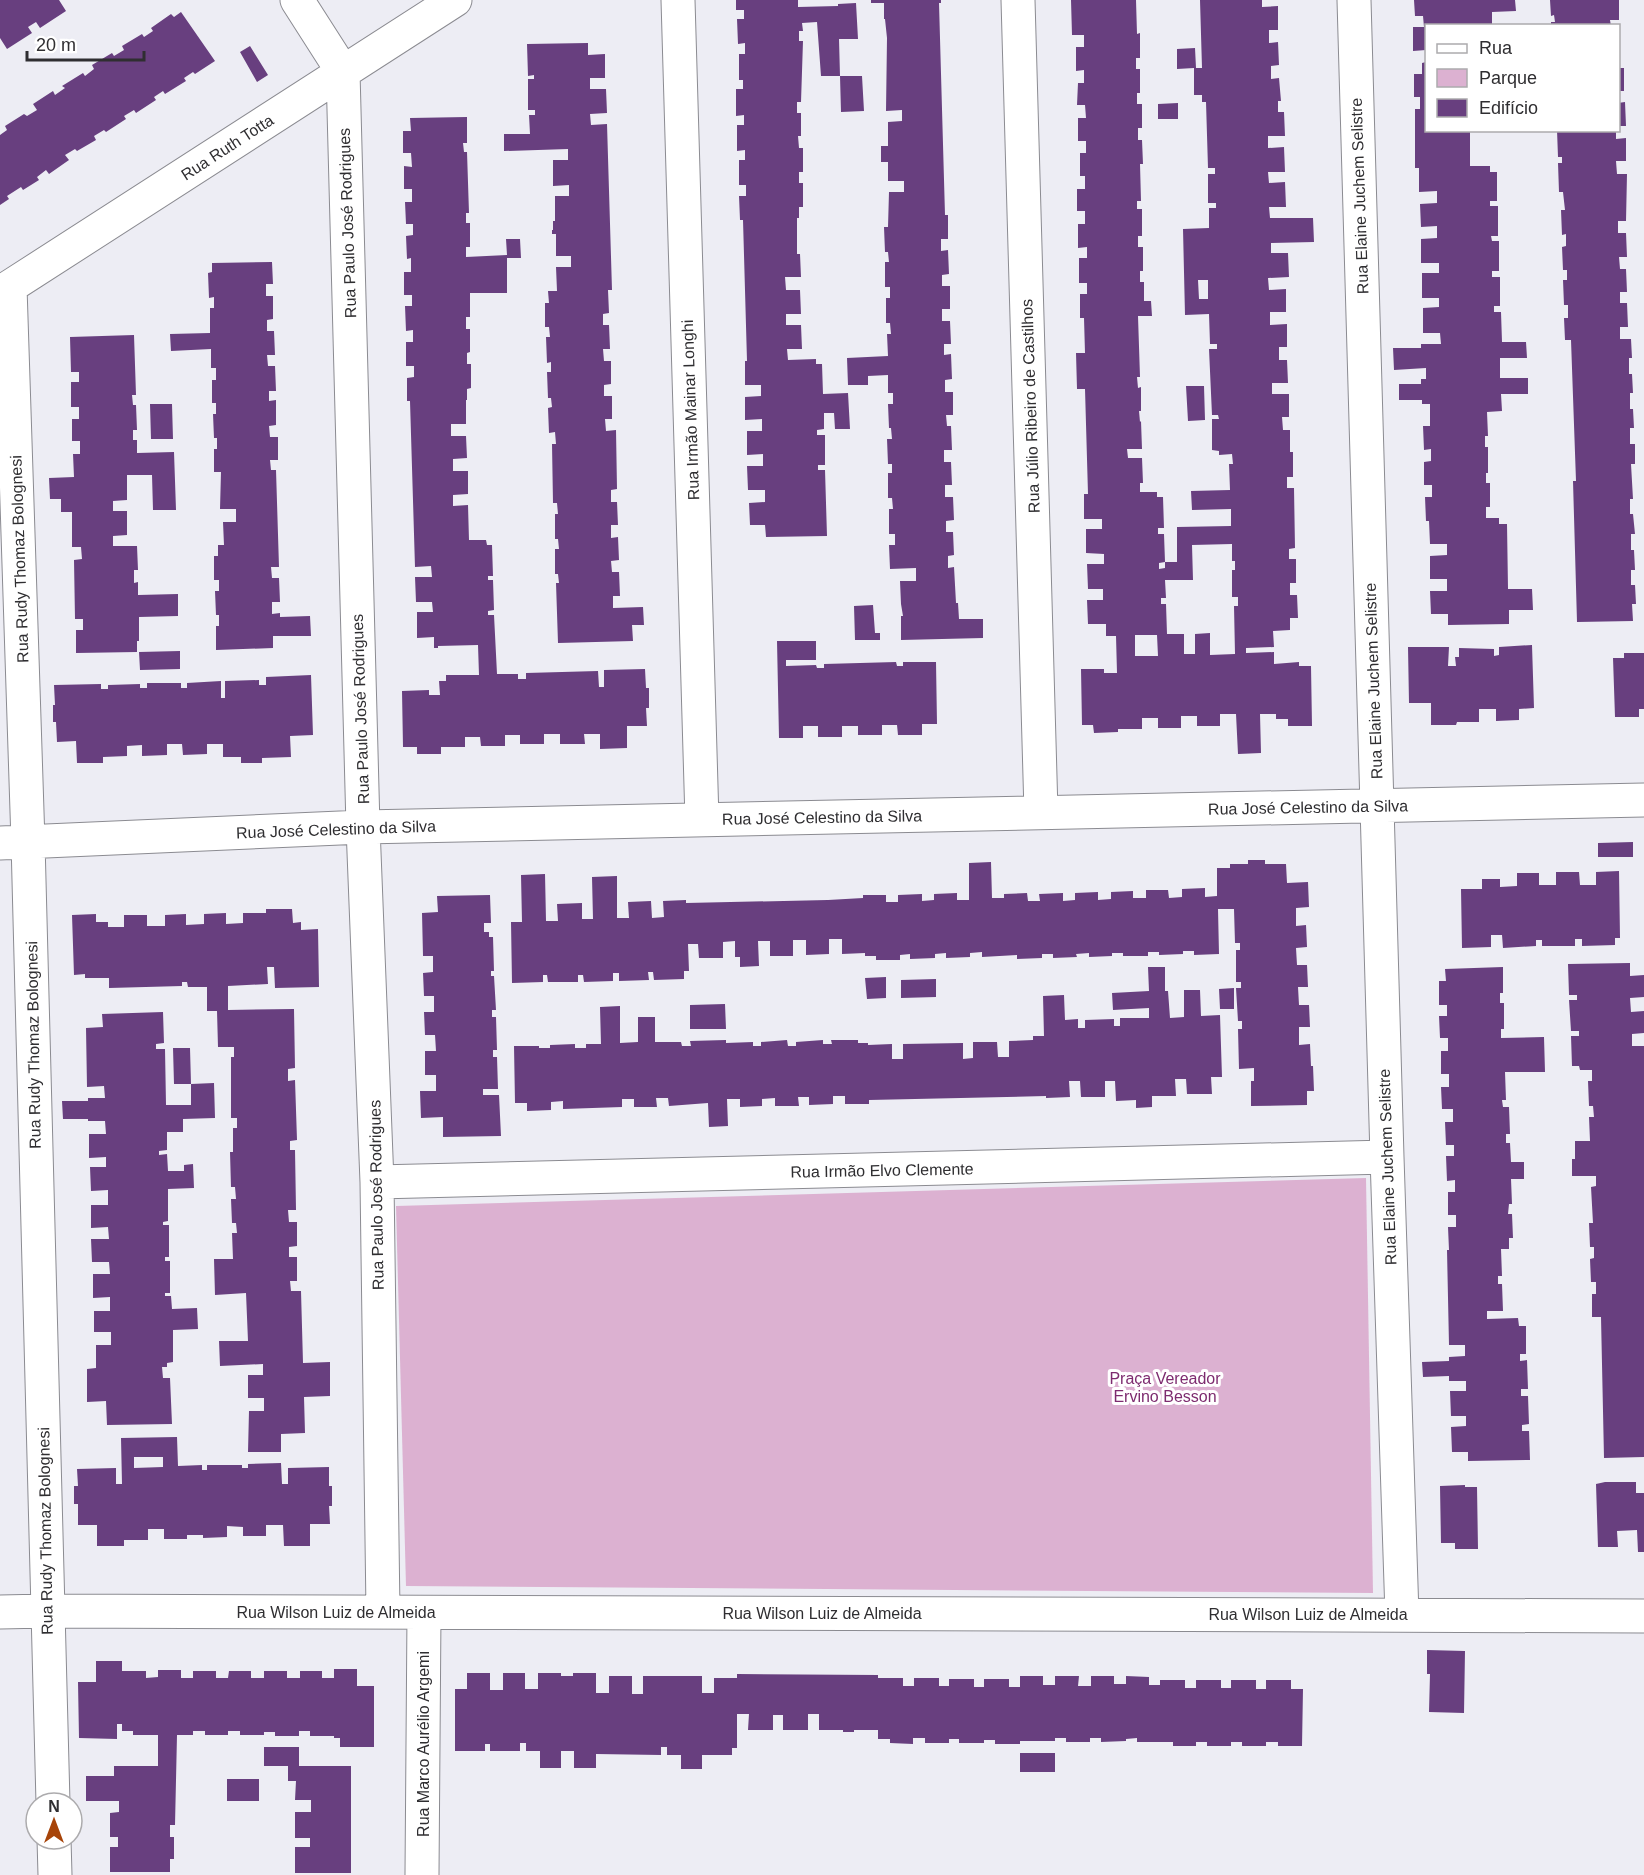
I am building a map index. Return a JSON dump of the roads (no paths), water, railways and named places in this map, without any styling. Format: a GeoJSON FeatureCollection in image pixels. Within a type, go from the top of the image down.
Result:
{"type":"FeatureCollection","features":[{"type":"Feature","properties":{"kind":"street"},"geometry":{"type":"LineString","coordinates":[[297,0],[343,72]]}},
{"type":"Feature","properties":{"kind":"street","name":"Rua Ruth Totta"},"geometry":{"type":"LineString","coordinates":[[5,290],[455,0]]}},
{"type":"Feature","properties":{"kind":"street","name":"Rua Irmão Mainar Longhi"},"geometry":{"type":"LineString","coordinates":[[678,0],[702,820]]}},
{"type":"Feature","properties":{"kind":"street","name":"Rua Júlio Ribeiro de Castilhos"},"geometry":{"type":"LineString","coordinates":[[1018,0],[1041,812]]}},
{"type":"Feature","properties":{"kind":"street","name":"Rua Elaine Juchem Selistre"},"geometry":{"type":"LineString","coordinates":[[1354,0],[1376,806],[1402,1615]]}},
{"type":"Feature","properties":{"kind":"street","name":"Rua Paulo José Rodrigues"},"geometry":{"type":"LineString","coordinates":[[343,72],[363,827],[377,1182],[383,1611]]}},
{"type":"Feature","properties":{"kind":"street","name":"Rua Rudy Thomaz Bolognesi"},"geometry":{"type":"LineString","coordinates":[[5,290],[14,843],[53,1791]]}},
{"type":"Feature","properties":{"kind":"street","name":"Rua José Celestino da Silva"},"geometry":{"type":"LineString","coordinates":[[14,843],[363,827],[1644,800]]}},
{"type":"Feature","properties":{"kind":"street","name":"Rua Irmão Elvo Clemente"},"geometry":{"type":"LineString","coordinates":[[377,1182],[1387,1157]]}},
{"type":"Feature","properties":{"kind":"street","name":"Rua Wilson Luiz de Almeida"},"geometry":{"type":"LineString","coordinates":[[0,1612],[383,1611],[424,1613],[1644,1616]]}},
{"type":"Feature","properties":{"kind":"street","name":"Rua Marco Aurélio Argemi"},"geometry":{"type":"LineString","coordinates":[[422,1875],[424,1613]]}},
{"type":"Feature","properties":{"kind":"street"},"geometry":{"type":"LineString","coordinates":[[54,1851],[55,1875]]}},
{"type":"Feature","properties":{"kind":"park label","name":"Praça Vereador Ervino Besson"},"geometry":{"type":"Point","coordinates":[1165,1387]}}]}
